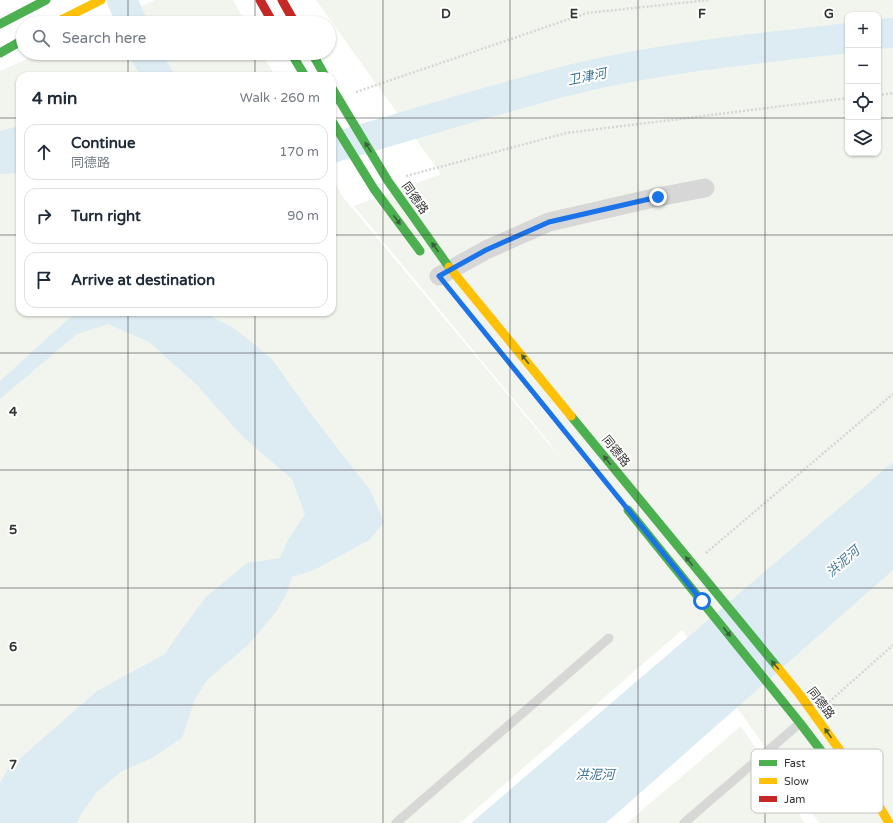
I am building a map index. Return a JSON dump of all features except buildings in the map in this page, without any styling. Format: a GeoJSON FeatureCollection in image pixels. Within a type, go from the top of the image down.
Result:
{"type":"FeatureCollection","features":[{"type":"Feature","properties":{"kind":"main road"},"geometry":{"type":"LineString","coordinates":[[0,24],[46,0]]}},
{"type":"Feature","properties":{"kind":"main road"},"geometry":{"type":"LineString","coordinates":[[68,16],[101,0]]}},
{"type":"Feature","properties":{"kind":"main road"},"geometry":{"type":"LineString","coordinates":[[260,0],[269,16]]}},
{"type":"Feature","properties":{"kind":"main road"},"geometry":{"type":"LineString","coordinates":[[282,0],[291,16]]}},
{"type":"Feature","properties":{"kind":"main road"},"geometry":{"type":"LineString","coordinates":[[0,52],[16,44]]}},
{"type":"Feature","properties":{"kind":"main road"},"geometry":{"type":"LineString","coordinates":[[295,60],[303,72]]}},
{"type":"Feature","properties":{"kind":"main road"},"geometry":{"type":"LineString","coordinates":[[316,60],[323,72]]}},
{"type":"Feature","properties":{"kind":"main road","name":"同德路"},"geometry":{"type":"LineString","coordinates":[[336,95],[442,274],[692,564],[800,695],[839,749]]}},
{"type":"Feature","properties":{"kind":"main road"},"geometry":{"type":"LineString","coordinates":[[336,127],[374,189],[427,260]]}},
{"type":"Feature","properties":{"kind":"main road"},"geometry":{"type":"LineString","coordinates":[[624,504],[820,749]]}},
{"type":"Feature","properties":{"kind":"main road","name":"同德路"},"geometry":{"type":"LineString","coordinates":[[883,813],[889,823]]}},
{"type":"Feature","properties":{"kind":"street"},"geometry":{"type":"LineString","coordinates":[[442,274],[486,250],[549,222],[658,197],[705,188]]}},
{"type":"Feature","properties":{"kind":"lane"},"geometry":{"type":"LineString","coordinates":[[396,823],[610,638]]}},
{"type":"Feature","properties":{"kind":"lane"},"geometry":{"type":"LineString","coordinates":[[770,749],[800,723]]}},
{"type":"Feature","properties":{"kind":"lane"},"geometry":{"type":"LineString","coordinates":[[684,823],[751,765]]}},
{"type":"Feature","properties":{"kind":"path"},"geometry":{"type":"LineString","coordinates":[[338,98],[587,13],[709,0]]}},
{"type":"Feature","properties":{"kind":"path"},"geometry":{"type":"LineString","coordinates":[[881,94],[893,93]]}},
{"type":"Feature","properties":{"kind":"path"},"geometry":{"type":"LineString","coordinates":[[388,181],[566,133],[845,98]]}},
{"type":"Feature","properties":{"kind":"path"},"geometry":{"type":"LineString","coordinates":[[692,564],[893,394]]}},
{"type":"Feature","properties":{"kind":"path"},"geometry":{"type":"LineString","coordinates":[[814,714],[893,645]]}},
{"type":"Feature","properties":{"kind":"shaded area"},"geometry":{"type":"Polygon","coordinates":[[[155,0],[233,0],[242,16],[120,16],[155,0]]]}},
{"type":"Feature","properties":{"kind":"shaded area"},"geometry":{"type":"Polygon","coordinates":[[[316,0],[893,0],[893,823],[819,823],[812,813],[883,813],[883,749],[766,749],[682,630],[460,823],[0,823],[0,71],[24,60],[266,60],[273,72],[16,72],[16,316],[336,316],[336,185],[342,196],[559,456],[354,206],[441,174],[336,28],[336,16],[327,16],[316,0]]]}},
{"type":"Feature","properties":{"kind":"shaded area"},"geometry":{"type":"Polygon","coordinates":[[[741,726],[756,749],[751,749],[751,813],[798,813],[805,823],[627,823],[741,726]]]}},
{"type":"Feature","properties":{"kind":"water"},"geometry":{"type":"Polygon","coordinates":[[[16,128],[16,173],[0,174],[0,131],[16,128]]]}},
{"type":"Feature","properties":{"kind":"water"},"geometry":{"type":"Polygon","coordinates":[[[72,316],[211,316],[235,329],[271,358],[314,418],[370,490],[384,522],[369,540],[314,570],[292,577],[286,595],[275,613],[248,645],[207,680],[195,699],[182,738],[152,758],[122,771],[97,792],[81,814],[77,823],[0,823],[0,783],[8,769],[97,691],[165,654],[206,597],[247,563],[280,558],[288,540],[305,514],[292,479],[243,437],[195,383],[149,342],[108,324],[77,334],[0,399],[0,381],[72,316]]]}},
{"type":"Feature","properties":{"kind":"water","name":"洪泥河"},"geometry":{"type":"Polygon","coordinates":[[[893,462],[893,570],[606,823],[471,823],[893,462]]]}},
{"type":"Feature","properties":{"kind":"waterway","name":"卫津河"},"geometry":{"type":"LineString","coordinates":[[122,0],[129,16]]}},
{"type":"Feature","properties":{"kind":"waterway","name":"卫津河"},"geometry":{"type":"LineString","coordinates":[[881,34],[893,33]]}},
{"type":"Feature","properties":{"kind":"waterway","name":"卫津河"},"geometry":{"type":"LineString","coordinates":[[336,147],[504,98],[597,74],[668,60],[845,38]]}},
{"type":"Feature","properties":{"kind":"waterway","name":"卫津河"},"geometry":{"type":"LineString","coordinates":[[149,60],[156,72]]}},
{"type":"Feature","properties":{"kind":"traffic: fast"},"geometry":{"type":"LineString","coordinates":[[0,24],[46,0]]}},
{"type":"Feature","properties":{"kind":"traffic: fast"},"geometry":{"type":"LineString","coordinates":[[0,53],[16,44]]}},
{"type":"Feature","properties":{"kind":"traffic: fast"},"geometry":{"type":"LineString","coordinates":[[295,60],[303,72]]}},
{"type":"Feature","properties":{"kind":"traffic: fast"},"geometry":{"type":"LineString","coordinates":[[316,60],[323,72]]}},
{"type":"Feature","properties":{"kind":"traffic: fast"},"geometry":{"type":"LineString","coordinates":[[336,95],[388,181],[449,267]]}},
{"type":"Feature","properties":{"kind":"traffic: fast"},"geometry":{"type":"LineString","coordinates":[[336,127],[374,189],[420,251]]}},
{"type":"Feature","properties":{"kind":"traffic: fast"},"geometry":{"type":"LineString","coordinates":[[571,416],[778,668]]}},
{"type":"Feature","properties":{"kind":"traffic: fast"},"geometry":{"type":"LineString","coordinates":[[628,510],[820,749]]}},
{"type":"Feature","properties":{"kind":"traffic: slow"},"geometry":{"type":"LineString","coordinates":[[69,16],[101,0]]}},
{"type":"Feature","properties":{"kind":"traffic: slow"},"geometry":{"type":"LineString","coordinates":[[449,267],[571,416]]}},
{"type":"Feature","properties":{"kind":"traffic: slow"},"geometry":{"type":"LineString","coordinates":[[778,668],[800,695],[839,749]]}},
{"type":"Feature","properties":{"kind":"traffic: slow"},"geometry":{"type":"LineString","coordinates":[[883,813],[889,823]]}},
{"type":"Feature","properties":{"kind":"traffic: jam"},"geometry":{"type":"LineString","coordinates":[[260,0],[269,16]]}},
{"type":"Feature","properties":{"kind":"traffic: jam"},"geometry":{"type":"LineString","coordinates":[[282,0],[291,16]]}},
{"type":"Feature","properties":{"kind":"route"},"geometry":{"type":"LineString","coordinates":[[658,197],[549,222],[486,250],[439,276],[702,601]]}}]}
